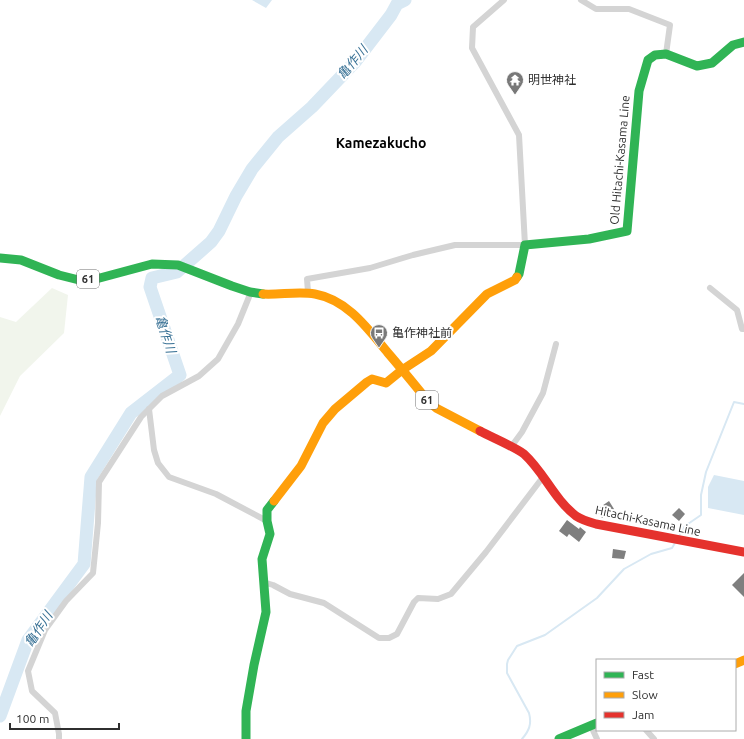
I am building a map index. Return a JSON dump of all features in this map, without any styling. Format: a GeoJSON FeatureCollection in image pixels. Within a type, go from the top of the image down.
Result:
{"type":"FeatureCollection","features":[{"type":"Feature","properties":{"kind":"street"},"geometry":{"type":"LineString","coordinates":[[246,739],[244,723],[254,665],[266,612],[262,559],[270,534],[267,521],[267,510],[301,466],[323,423],[335,409],[367,382],[372,379],[386,383],[402,370],[431,351],[487,294],[515,280],[519,274],[525,244],[519,135],[472,48],[473,27],[504,0]]}},
{"type":"Feature","properties":{"kind":"street"},"geometry":{"type":"LineString","coordinates":[[581,0],[596,9],[629,9],[670,24],[666,54],[697,66],[712,63],[733,44],[744,42]]}},
{"type":"Feature","properties":{"kind":"street","name":"Old Hitachi-Kasama Line"},"geometry":{"type":"LineString","coordinates":[[525,244],[563,243],[593,239],[627,231],[638,91],[648,60],[655,55],[666,54]]}},
{"type":"Feature","properties":{"kind":"street"},"geometry":{"type":"LineString","coordinates":[[308,292],[307,279],[370,268],[413,255],[455,245],[525,244]]}},
{"type":"Feature","properties":{"kind":"street","name":"Hitachi-Kasama Line"},"geometry":{"type":"LineString","coordinates":[[0,258],[18,258],[69,278],[80,280],[92,279],[147,265],[163,264],[181,266],[251,292],[278,294],[308,292],[330,297],[345,306],[359,318],[436,408],[522,453],[531,461],[564,505],[579,518],[596,524],[744,552]]}},
{"type":"Feature","properties":{"kind":"street"},"geometry":{"type":"LineString","coordinates":[[710,288],[737,310],[742,329],[744,329]]}},
{"type":"Feature","properties":{"kind":"street"},"geometry":{"type":"LineString","coordinates":[[59,739],[55,712],[32,691],[28,672],[44,630],[66,601],[93,573],[98,523],[99,482],[141,417],[162,396],[199,376],[218,359],[238,324],[251,292]]}},
{"type":"Feature","properties":{"kind":"street"},"geometry":{"type":"LineString","coordinates":[[511,447],[522,432],[542,392],[556,344]]}},
{"type":"Feature","properties":{"kind":"street"},"geometry":{"type":"LineString","coordinates":[[149,409],[154,450],[158,463],[169,477],[216,494],[267,521]]}},
{"type":"Feature","properties":{"kind":"street"},"geometry":{"type":"LineString","coordinates":[[263,582],[273,585],[290,594],[324,603],[379,638],[389,638],[398,634],[414,602],[418,598],[438,599],[451,594],[486,552],[543,477]]}},
{"type":"Feature","properties":{"kind":"street"},"geometry":{"type":"LineString","coordinates":[[559,739],[594,724],[597,739]]}},
{"type":"Feature","properties":{"kind":"street"},"geometry":{"type":"LineString","coordinates":[[647,731],[654,739]]}},
{"type":"Feature","properties":{"kind":"shaded area"},"geometry":{"type":"Polygon","coordinates":[[[252,0],[272,0],[266,8],[252,0]]]}},
{"type":"Feature","properties":{"kind":"shaded area"},"geometry":{"type":"Polygon","coordinates":[[[52,288],[68,295],[64,333],[20,376],[0,416],[0,317],[16,322],[52,288]]]}},
{"type":"Feature","properties":{"kind":"shaded area"},"geometry":{"type":"Polygon","coordinates":[[[714,475],[744,481],[744,515],[708,508],[708,487],[714,475]]]}},
{"type":"Feature","properties":{"kind":"building"},"geometry":{"type":"Polygon","coordinates":[[[609,501],[614,509],[602,518],[596,510],[609,501]]]}},
{"type":"Feature","properties":{"kind":"building"},"geometry":{"type":"Polygon","coordinates":[[[679,508],[685,514],[679,521],[672,515],[679,508]]]}},
{"type":"Feature","properties":{"kind":"building"},"geometry":{"type":"Polygon","coordinates":[[[567,520],[579,529],[580,527],[586,532],[579,542],[569,534],[567,537],[559,531],[567,520]]]}},
{"type":"Feature","properties":{"kind":"building"},"geometry":{"type":"Polygon","coordinates":[[[613,549],[626,551],[624,559],[612,558],[613,549]]]}},
{"type":"Feature","properties":{"kind":"building"},"geometry":{"type":"Polygon","coordinates":[[[744,573],[744,597],[732,585],[744,573]]]}},
{"type":"Feature","properties":{"kind":"waterway","name":"亀作川"},"geometry":{"type":"LineString","coordinates":[[0,716],[28,640],[84,564],[91,477],[131,413],[180,375],[150,287],[152,278],[177,272],[211,242],[219,231],[236,196],[252,169],[278,137],[312,107],[355,62],[391,15],[397,4],[405,0]]}},
{"type":"Feature","properties":{"kind":"waterway"},"geometry":{"type":"LineString","coordinates":[[679,536],[685,526],[701,515],[701,495],[706,472],[734,402],[744,404]]}},
{"type":"Feature","properties":{"kind":"waterway"},"geometry":{"type":"LineString","coordinates":[[522,739],[529,727],[529,713],[507,673],[508,660],[517,646],[545,635],[597,598],[624,569],[651,554],[672,548],[675,543]]}},
{"type":"Feature","properties":{"kind":"traffic: fast"},"geometry":{"type":"LineString","coordinates":[[517,277],[519,274],[525,245],[589,239],[627,231],[639,91],[648,60],[655,55],[666,54],[697,66],[712,63],[733,45],[744,42]]}},
{"type":"Feature","properties":{"kind":"traffic: fast"},"geometry":{"type":"LineString","coordinates":[[0,258],[21,260],[59,275],[79,280],[96,279],[152,264],[178,265],[232,286],[250,292],[263,294]]}},
{"type":"Feature","properties":{"kind":"traffic: fast"},"geometry":{"type":"LineString","coordinates":[[246,739],[246,711],[254,665],[266,612],[262,559],[270,534],[267,521],[267,510],[274,501]]}},
{"type":"Feature","properties":{"kind":"traffic: fast"},"geometry":{"type":"LineString","coordinates":[[559,739],[596,723]]}},
{"type":"Feature","properties":{"kind":"traffic: slow"},"geometry":{"type":"LineString","coordinates":[[274,501],[301,466],[323,423],[335,409],[367,382],[372,379],[386,383],[402,370],[431,351],[487,294],[515,280],[517,277]]}},
{"type":"Feature","properties":{"kind":"traffic: slow"},"geometry":{"type":"LineString","coordinates":[[263,294],[309,293],[327,297],[338,302],[365,325],[427,400],[436,408],[480,431]]}},
{"type":"Feature","properties":{"kind":"traffic: slow"},"geometry":{"type":"LineString","coordinates":[[736,664],[744,660]]}},
{"type":"Feature","properties":{"kind":"traffic: jam"},"geometry":{"type":"LineString","coordinates":[[480,431],[524,454],[531,461],[561,502],[581,519],[596,524],[744,552]]}},
{"type":"Feature","properties":{"kind":"place","name":"明世神社"},"geometry":{"type":"Point","coordinates":[515,95]}},
{"type":"Feature","properties":{"kind":"place","name":"亀作神社前"},"geometry":{"type":"Point","coordinates":[379,348]}},
{"type":"Feature","properties":{"kind":"district","name":"Kamezakucho"},"geometry":{"type":"Point","coordinates":[381,143]}}]}
